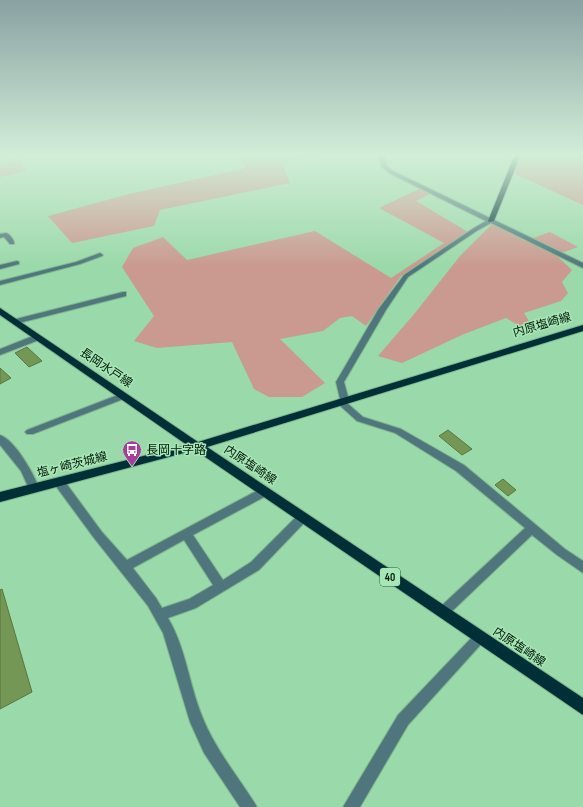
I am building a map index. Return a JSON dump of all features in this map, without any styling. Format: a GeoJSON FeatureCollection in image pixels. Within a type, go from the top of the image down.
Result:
{"type":"FeatureCollection","features":[{"type":"Feature","properties":{"kind":"main road"},"geometry":{"type":"LineString","coordinates":[[491,221],[503,192]]}},
{"type":"Feature","properties":{"kind":"main road","name":"長岡水戸線"},"geometry":{"type":"LineString","coordinates":[[0,311],[36,338],[197,446]]}},
{"type":"Feature","properties":{"kind":"main road","name":"内原塩崎線"},"geometry":{"type":"LineString","coordinates":[[197,446],[583,328]]}},
{"type":"Feature","properties":{"kind":"main road","name":"内原塩崎線"},"geometry":{"type":"LineString","coordinates":[[197,446],[583,707]]}},
{"type":"Feature","properties":{"kind":"main road","name":"塩ヶ崎茨城線"},"geometry":{"type":"LineString","coordinates":[[0,497],[197,446]]}},
{"type":"Feature","properties":{"kind":"street"},"geometry":{"type":"LineString","coordinates":[[430,192],[583,266]]}},
{"type":"Feature","properties":{"kind":"street"},"geometry":{"type":"LineString","coordinates":[[491,221],[476,229],[406,276],[382,310],[340,382],[342,401],[360,419],[398,431],[460,468],[561,552],[583,568]]}},
{"type":"Feature","properties":{"kind":"street"},"geometry":{"type":"LineString","coordinates":[[0,236],[6,235],[12,243]]}},
{"type":"Feature","properties":{"kind":"street"},"geometry":{"type":"LineString","coordinates":[[0,283],[78,263],[100,255]]}},
{"type":"Feature","properties":{"kind":"street"},"geometry":{"type":"LineString","coordinates":[[0,267],[17,263]]}},
{"type":"Feature","properties":{"kind":"street"},"geometry":{"type":"LineString","coordinates":[[15,322],[123,294]]}},
{"type":"Feature","properties":{"kind":"street"},"geometry":{"type":"LineString","coordinates":[[0,352],[36,338]]}},
{"type":"Feature","properties":{"kind":"street"},"geometry":{"type":"LineString","coordinates":[[30,432],[123,396]]}},
{"type":"Feature","properties":{"kind":"street"},"geometry":{"type":"LineString","coordinates":[[0,439],[15,453],[32,480],[34,488]]}},
{"type":"Feature","properties":{"kind":"street"},"geometry":{"type":"LineString","coordinates":[[59,482],[98,535],[152,602],[160,615],[169,631],[182,668],[195,717],[209,748],[249,807]]}},
{"type":"Feature","properties":{"kind":"street"},"geometry":{"type":"LineString","coordinates":[[125,567],[264,492]]}},
{"type":"Feature","properties":{"kind":"street"},"geometry":{"type":"LineString","coordinates":[[160,615],[192,604],[222,588],[255,566],[302,518]]}},
{"type":"Feature","properties":{"kind":"street"},"geometry":{"type":"LineString","coordinates":[[443,612],[532,528]]}},
{"type":"Feature","properties":{"kind":"street"},"geometry":{"type":"LineString","coordinates":[[187,534],[222,588]]}},
{"type":"Feature","properties":{"kind":"street"},"geometry":{"type":"LineString","coordinates":[[351,807],[403,720],[480,637]]}},
{"type":"Feature","properties":{"kind":"shaded area"},"geometry":{"type":"Polygon","coordinates":[[[140,192],[248,192],[160,210],[154,226],[72,243],[48,216],[140,192]]]}},
{"type":"Feature","properties":{"kind":"shaded area"},"geometry":{"type":"Polygon","coordinates":[[[413,192],[425,192],[430,194],[416,201],[468,232],[401,276],[366,326],[352,316],[340,318],[323,331],[280,339],[325,383],[302,397],[269,397],[254,389],[232,342],[157,348],[134,341],[154,316],[122,267],[133,248],[163,237],[187,260],[315,231],[391,278],[444,243],[379,208],[413,192]]]}},
{"type":"Feature","properties":{"kind":"shaded area"},"geometry":{"type":"Polygon","coordinates":[[[554,192],[583,192],[583,205],[554,192]]]}},
{"type":"Feature","properties":{"kind":"shaded area"},"geometry":{"type":"Polygon","coordinates":[[[492,224],[525,241],[550,232],[578,247],[556,255],[572,270],[562,282],[568,293],[561,301],[524,313],[532,326],[523,328],[506,318],[464,334],[402,363],[378,356],[415,313],[460,256],[492,224]]]}},
{"type":"Feature","properties":{"kind":"building"},"geometry":{"type":"Polygon","coordinates":[[[27,347],[42,361],[29,367],[15,353],[27,347]]]}},
{"type":"Feature","properties":{"kind":"building"},"geometry":{"type":"Polygon","coordinates":[[[0,368],[11,378],[0,384],[0,368]]]}},
{"type":"Feature","properties":{"kind":"building"},"geometry":{"type":"Polygon","coordinates":[[[448,430],[472,449],[462,455],[439,436],[448,430]]]}},
{"type":"Feature","properties":{"kind":"building"},"geometry":{"type":"Polygon","coordinates":[[[503,479],[516,490],[508,496],[495,485],[503,479]]]}},
{"type":"Feature","properties":{"kind":"building"},"geometry":{"type":"Polygon","coordinates":[[[2,589],[32,692],[0,709],[0,590],[2,589]]]}},
{"type":"Feature","properties":{"kind":"place","name":"長岡十字路"},"geometry":{"type":"Point","coordinates":[132,467]}}]}
